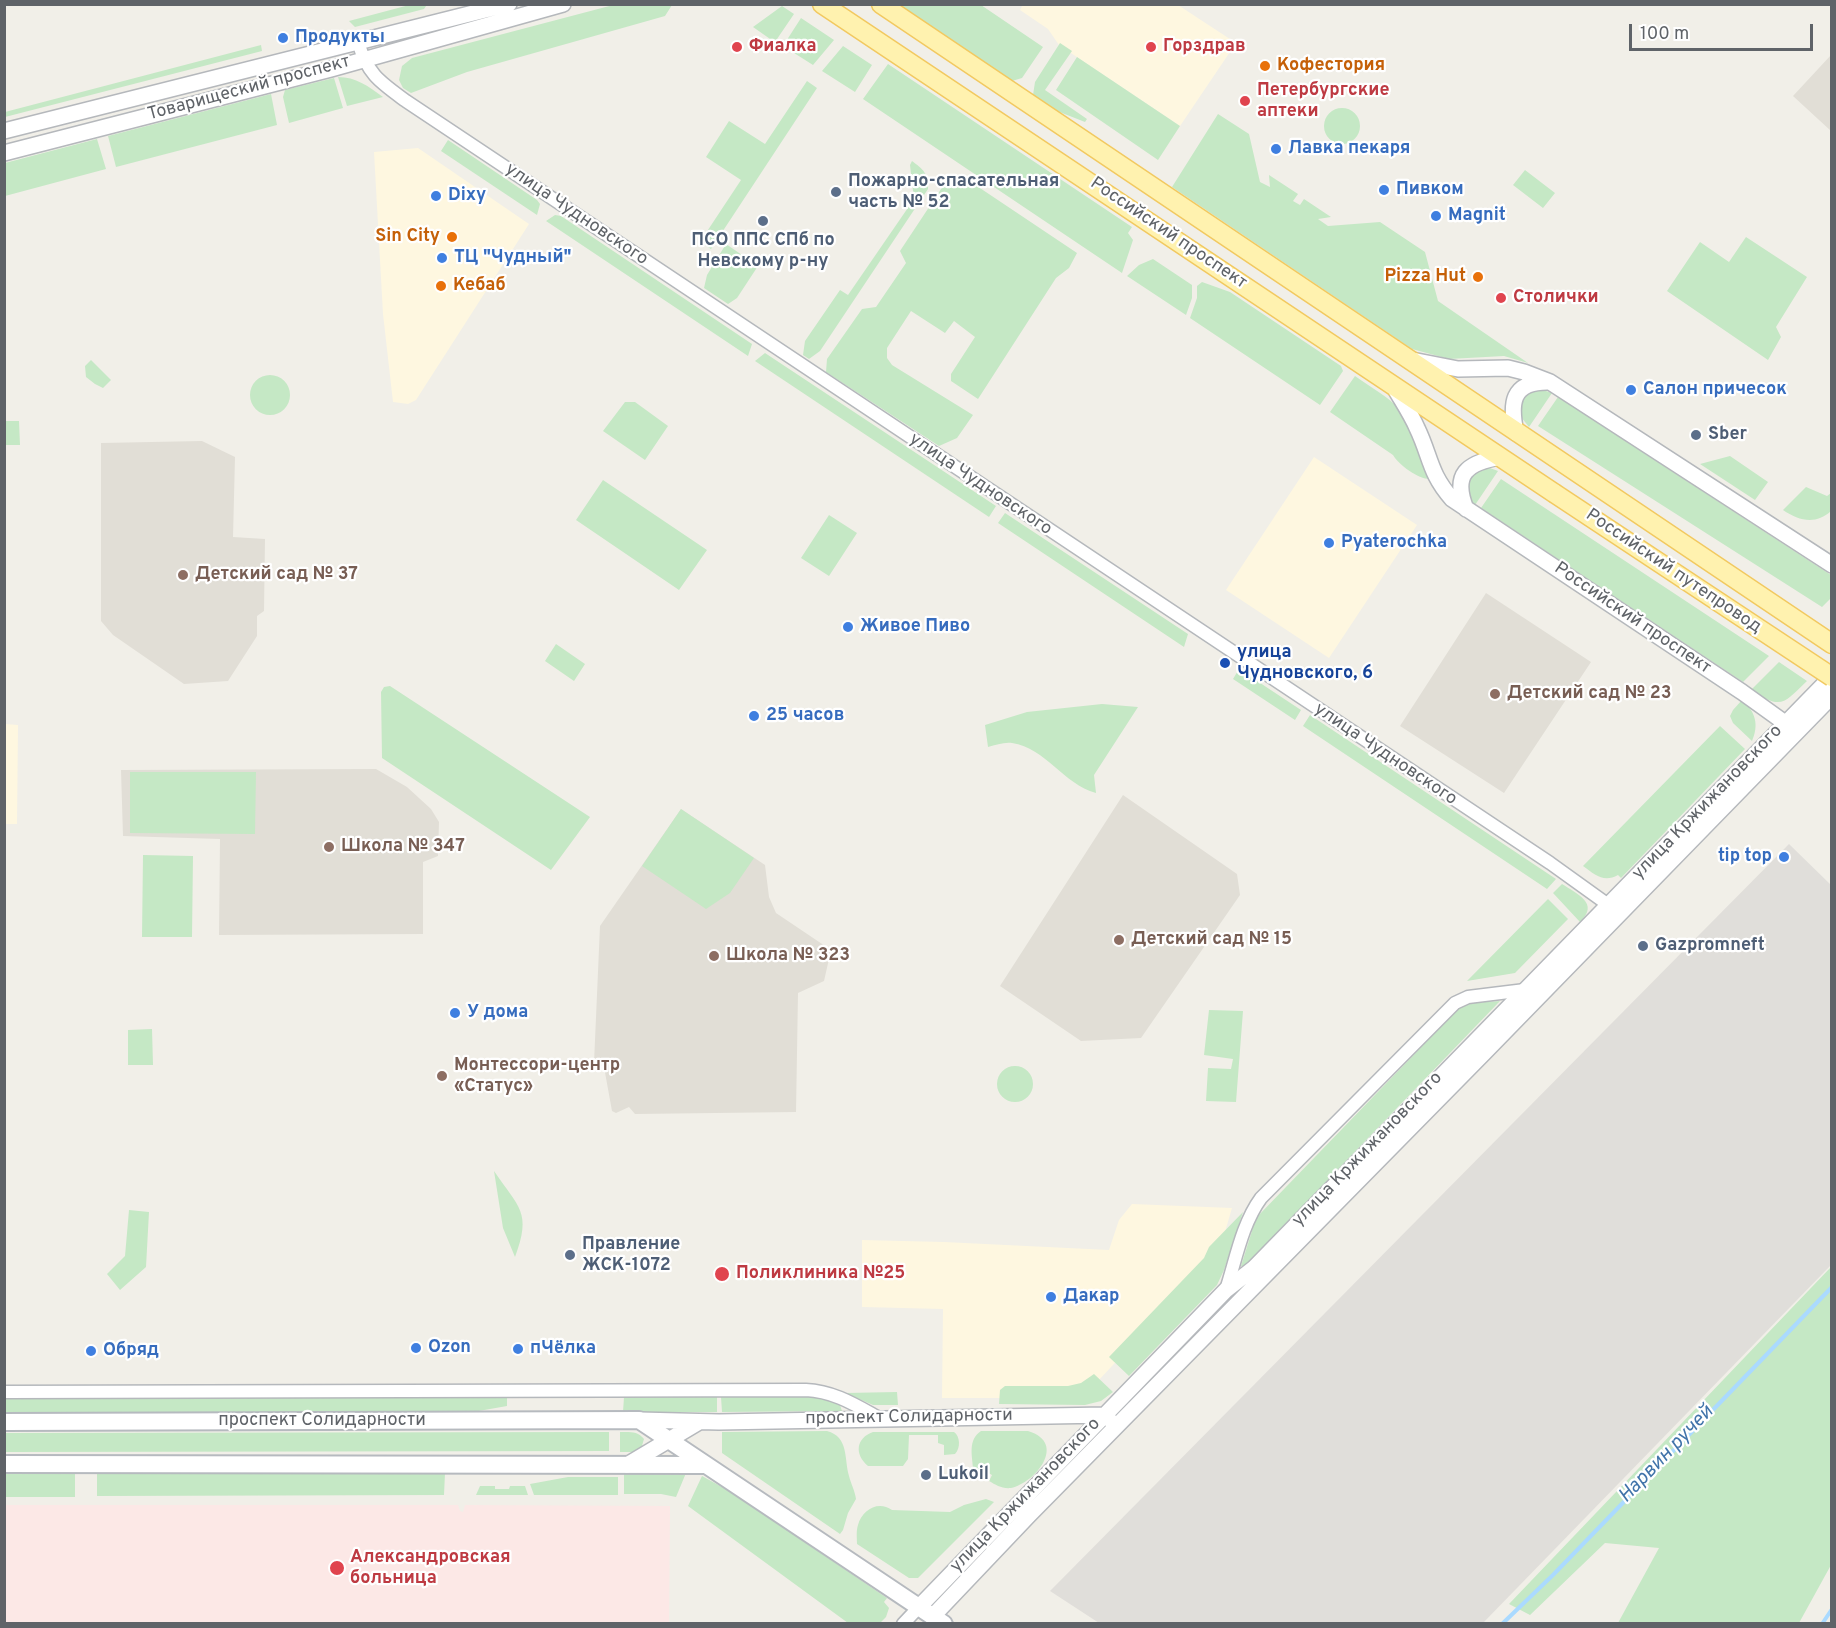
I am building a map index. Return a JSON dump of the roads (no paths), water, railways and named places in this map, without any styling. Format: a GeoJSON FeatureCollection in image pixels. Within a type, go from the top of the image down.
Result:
{"type":"FeatureCollection","features":[{"type":"Feature","properties":{"kind":"main road","name":"Российский проспект"},"geometry":{"type":"LineString","coordinates":[[822,4],[1508,462]]}},
{"type":"Feature","properties":{"kind":"main road","name":"Российский проспект"},"geometry":{"type":"LineString","coordinates":[[880,4],[1523,438]]}},
{"type":"Feature","properties":{"kind":"main road","name":"Российский путепровод"},"geometry":{"type":"LineString","coordinates":[[1523,438],[1832,644]]}},
{"type":"Feature","properties":{"kind":"main road","name":"Российский путепровод"},"geometry":{"type":"LineString","coordinates":[[1508,462],[1832,676]]}},
{"type":"Feature","properties":{"kind":"main road","name":"проспект Солидарности"},"geometry":{"type":"LineString","coordinates":[[4,1422],[639,1420]]}},
{"type":"Feature","properties":{"kind":"main road"},"geometry":{"type":"LineString","coordinates":[[639,1420],[919,1606],[935,1621]]}},
{"type":"Feature","properties":{"kind":"main road"},"geometry":{"type":"LineString","coordinates":[[4,1464],[704,1465]]}},
{"type":"Feature","properties":{"kind":"street","name":"Товарищеский проспект"},"geometry":{"type":"LineString","coordinates":[[4,131],[509,4]]}},
{"type":"Feature","properties":{"kind":"street","name":"Товарищеский проспект"},"geometry":{"type":"LineString","coordinates":[[4,153],[364,59],[563,4]]}},
{"type":"Feature","properties":{"kind":"street","name":"улица Чудновского"},"geometry":{"type":"LineString","coordinates":[[358,42],[371,72],[406,101],[1614,909]]}},
{"type":"Feature","properties":{"kind":"street","name":"Российский проспект"},"geometry":{"type":"LineString","coordinates":[[1409,359],[1458,369],[1508,368],[1550,382],[1832,565]]}},
{"type":"Feature","properties":{"kind":"street"},"geometry":{"type":"LineString","coordinates":[[1523,438],[1512,407],[1515,397],[1521,388],[1528,384],[1550,382]]}},
{"type":"Feature","properties":{"kind":"street","name":"Российский проспект"},"geometry":{"type":"LineString","coordinates":[[1393,384],[1418,429],[1432,471],[1440,486],[1452,499],[1791,727]]}},
{"type":"Feature","properties":{"kind":"street"},"geometry":{"type":"LineString","coordinates":[[1466,509],[1460,489],[1461,479],[1466,471],[1474,464],[1508,462]]}},
{"type":"Feature","properties":{"kind":"street","name":"улица Кржижановского"},"geometry":{"type":"LineString","coordinates":[[903,1623],[1111,1420],[1478,1048],[1791,727],[1832,676]]}},
{"type":"Feature","properties":{"kind":"street","name":"улица Кржижановского"},"geometry":{"type":"LineString","coordinates":[[1791,727],[1832,696]]}},
{"type":"Feature","properties":{"kind":"street","name":"улица Кржижановского"},"geometry":{"type":"LineString","coordinates":[[935,1621],[987,1558],[1226,1290],[1254,1268],[1478,1048],[1524,990],[1614,909]]}},
{"type":"Feature","properties":{"kind":"street"},"geometry":{"type":"LineString","coordinates":[[1226,1290],[1248,1222],[1262,1198],[1446,1012],[1455,1003],[1468,997],[1524,990]]}},
{"type":"Feature","properties":{"kind":"street"},"geometry":{"type":"LineString","coordinates":[[4,1392],[820,1390],[833,1394],[881,1419]]}},
{"type":"Feature","properties":{"kind":"street","name":"проспект Солидарности"},"geometry":{"type":"LineString","coordinates":[[639,1420],[699,1422],[881,1419],[1111,1420]]}},
{"type":"Feature","properties":{"kind":"street","name":"проспект Солидарности"},"geometry":{"type":"LineString","coordinates":[[627,1465],[699,1422]]}},
{"type":"Feature","properties":{"kind":"waterway","name":"Нарвин ручей"},"geometry":{"type":"LineString","coordinates":[[1502,1624],[1553,1575],[1832,1287]]}},
{"type":"Feature","properties":{"kind":"waterway"},"geometry":{"type":"LineString","coordinates":[[1822,1624],[1832,1609]]}},
{"type":"Feature","properties":{"kind":"place","name":"Продукты"},"geometry":{"type":"Point","coordinates":[283,38]}},
{"type":"Feature","properties":{"kind":"place","name":"Фиалка"},"geometry":{"type":"Point","coordinates":[737,47]}},
{"type":"Feature","properties":{"kind":"place","name":"Горздрав"},"geometry":{"type":"Point","coordinates":[1151,47]}},
{"type":"Feature","properties":{"kind":"place","name":"Кофестория"},"geometry":{"type":"Point","coordinates":[1265,66]}},
{"type":"Feature","properties":{"kind":"place","name":"Петербургские аптеки"},"geometry":{"type":"Point","coordinates":[1245,101]}},
{"type":"Feature","properties":{"kind":"place","name":"Лавка пекаря"},"geometry":{"type":"Point","coordinates":[1276,149]}},
{"type":"Feature","properties":{"kind":"place","name":"Пивком"},"geometry":{"type":"Point","coordinates":[1384,190]}},
{"type":"Feature","properties":{"kind":"place","name":"Пожарно-спасательная часть № 52"},"geometry":{"type":"Point","coordinates":[836,192]}},
{"type":"Feature","properties":{"kind":"place","name":"Dixy"},"geometry":{"type":"Point","coordinates":[436,196]}},
{"type":"Feature","properties":{"kind":"place","name":"Magnit"},"geometry":{"type":"Point","coordinates":[1436,216]}},
{"type":"Feature","properties":{"kind":"place","name":"ПСО ППС СПб по Невскому р-ну"},"geometry":{"type":"Point","coordinates":[763,221]}},
{"type":"Feature","properties":{"kind":"place","name":"Sin City"},"geometry":{"type":"Point","coordinates":[452,237]}},
{"type":"Feature","properties":{"kind":"place","name":"ТЦ \"Чудный\""},"geometry":{"type":"Point","coordinates":[442,258]}},
{"type":"Feature","properties":{"kind":"place","name":"Pizza Hut"},"geometry":{"type":"Point","coordinates":[1478,277]}},
{"type":"Feature","properties":{"kind":"place","name":"Кебаб"},"geometry":{"type":"Point","coordinates":[441,286]}},
{"type":"Feature","properties":{"kind":"place","name":"Столички"},"geometry":{"type":"Point","coordinates":[1501,298]}},
{"type":"Feature","properties":{"kind":"place","name":"Салон причесок"},"geometry":{"type":"Point","coordinates":[1631,390]}},
{"type":"Feature","properties":{"kind":"place","name":"Sber"},"geometry":{"type":"Point","coordinates":[1696,435]}},
{"type":"Feature","properties":{"kind":"place","name":"Pyaterochka"},"geometry":{"type":"Point","coordinates":[1329,543]}},
{"type":"Feature","properties":{"kind":"place","name":"Детский сад № 37"},"geometry":{"type":"Point","coordinates":[183,575]}},
{"type":"Feature","properties":{"kind":"place","name":"Живое Пиво"},"geometry":{"type":"Point","coordinates":[848,627]}},
{"type":"Feature","properties":{"kind":"place","name":"улица Чудновского, 6"},"geometry":{"type":"Point","coordinates":[1225,663]}},
{"type":"Feature","properties":{"kind":"place","name":"Детский сад № 23"},"geometry":{"type":"Point","coordinates":[1495,694]}},
{"type":"Feature","properties":{"kind":"place","name":"25 часов"},"geometry":{"type":"Point","coordinates":[754,716]}},
{"type":"Feature","properties":{"kind":"place","name":"Школа № 347"},"geometry":{"type":"Point","coordinates":[329,847]}},
{"type":"Feature","properties":{"kind":"place","name":"tip top"},"geometry":{"type":"Point","coordinates":[1784,857]}},
{"type":"Feature","properties":{"kind":"place","name":"Детский сад № 15"},"geometry":{"type":"Point","coordinates":[1119,940]}},
{"type":"Feature","properties":{"kind":"place","name":"Gazpromneft"},"geometry":{"type":"Point","coordinates":[1643,946]}},
{"type":"Feature","properties":{"kind":"place","name":"Школа № 323"},"geometry":{"type":"Point","coordinates":[714,956]}},
{"type":"Feature","properties":{"kind":"place","name":"У дома"},"geometry":{"type":"Point","coordinates":[455,1013]}},
{"type":"Feature","properties":{"kind":"place","name":"Монтессори-центр «Статус»"},"geometry":{"type":"Point","coordinates":[442,1076]}},
{"type":"Feature","properties":{"kind":"place","name":"Правление ЖСК-1072"},"geometry":{"type":"Point","coordinates":[570,1255]}},
{"type":"Feature","properties":{"kind":"place","name":"Поликлиника №25"},"geometry":{"type":"Point","coordinates":[722,1274]}},
{"type":"Feature","properties":{"kind":"place","name":"Дакар"},"geometry":{"type":"Point","coordinates":[1051,1297]}},
{"type":"Feature","properties":{"kind":"place","name":"Ozon"},"geometry":{"type":"Point","coordinates":[416,1348]}},
{"type":"Feature","properties":{"kind":"place","name":"пЧёлка"},"geometry":{"type":"Point","coordinates":[518,1349]}},
{"type":"Feature","properties":{"kind":"place","name":"Обряд"},"geometry":{"type":"Point","coordinates":[91,1351]}},
{"type":"Feature","properties":{"kind":"place","name":"Lukoil"},"geometry":{"type":"Point","coordinates":[926,1475]}},
{"type":"Feature","properties":{"kind":"place","name":"Александровская больница"},"geometry":{"type":"Point","coordinates":[337,1568]}}]}
